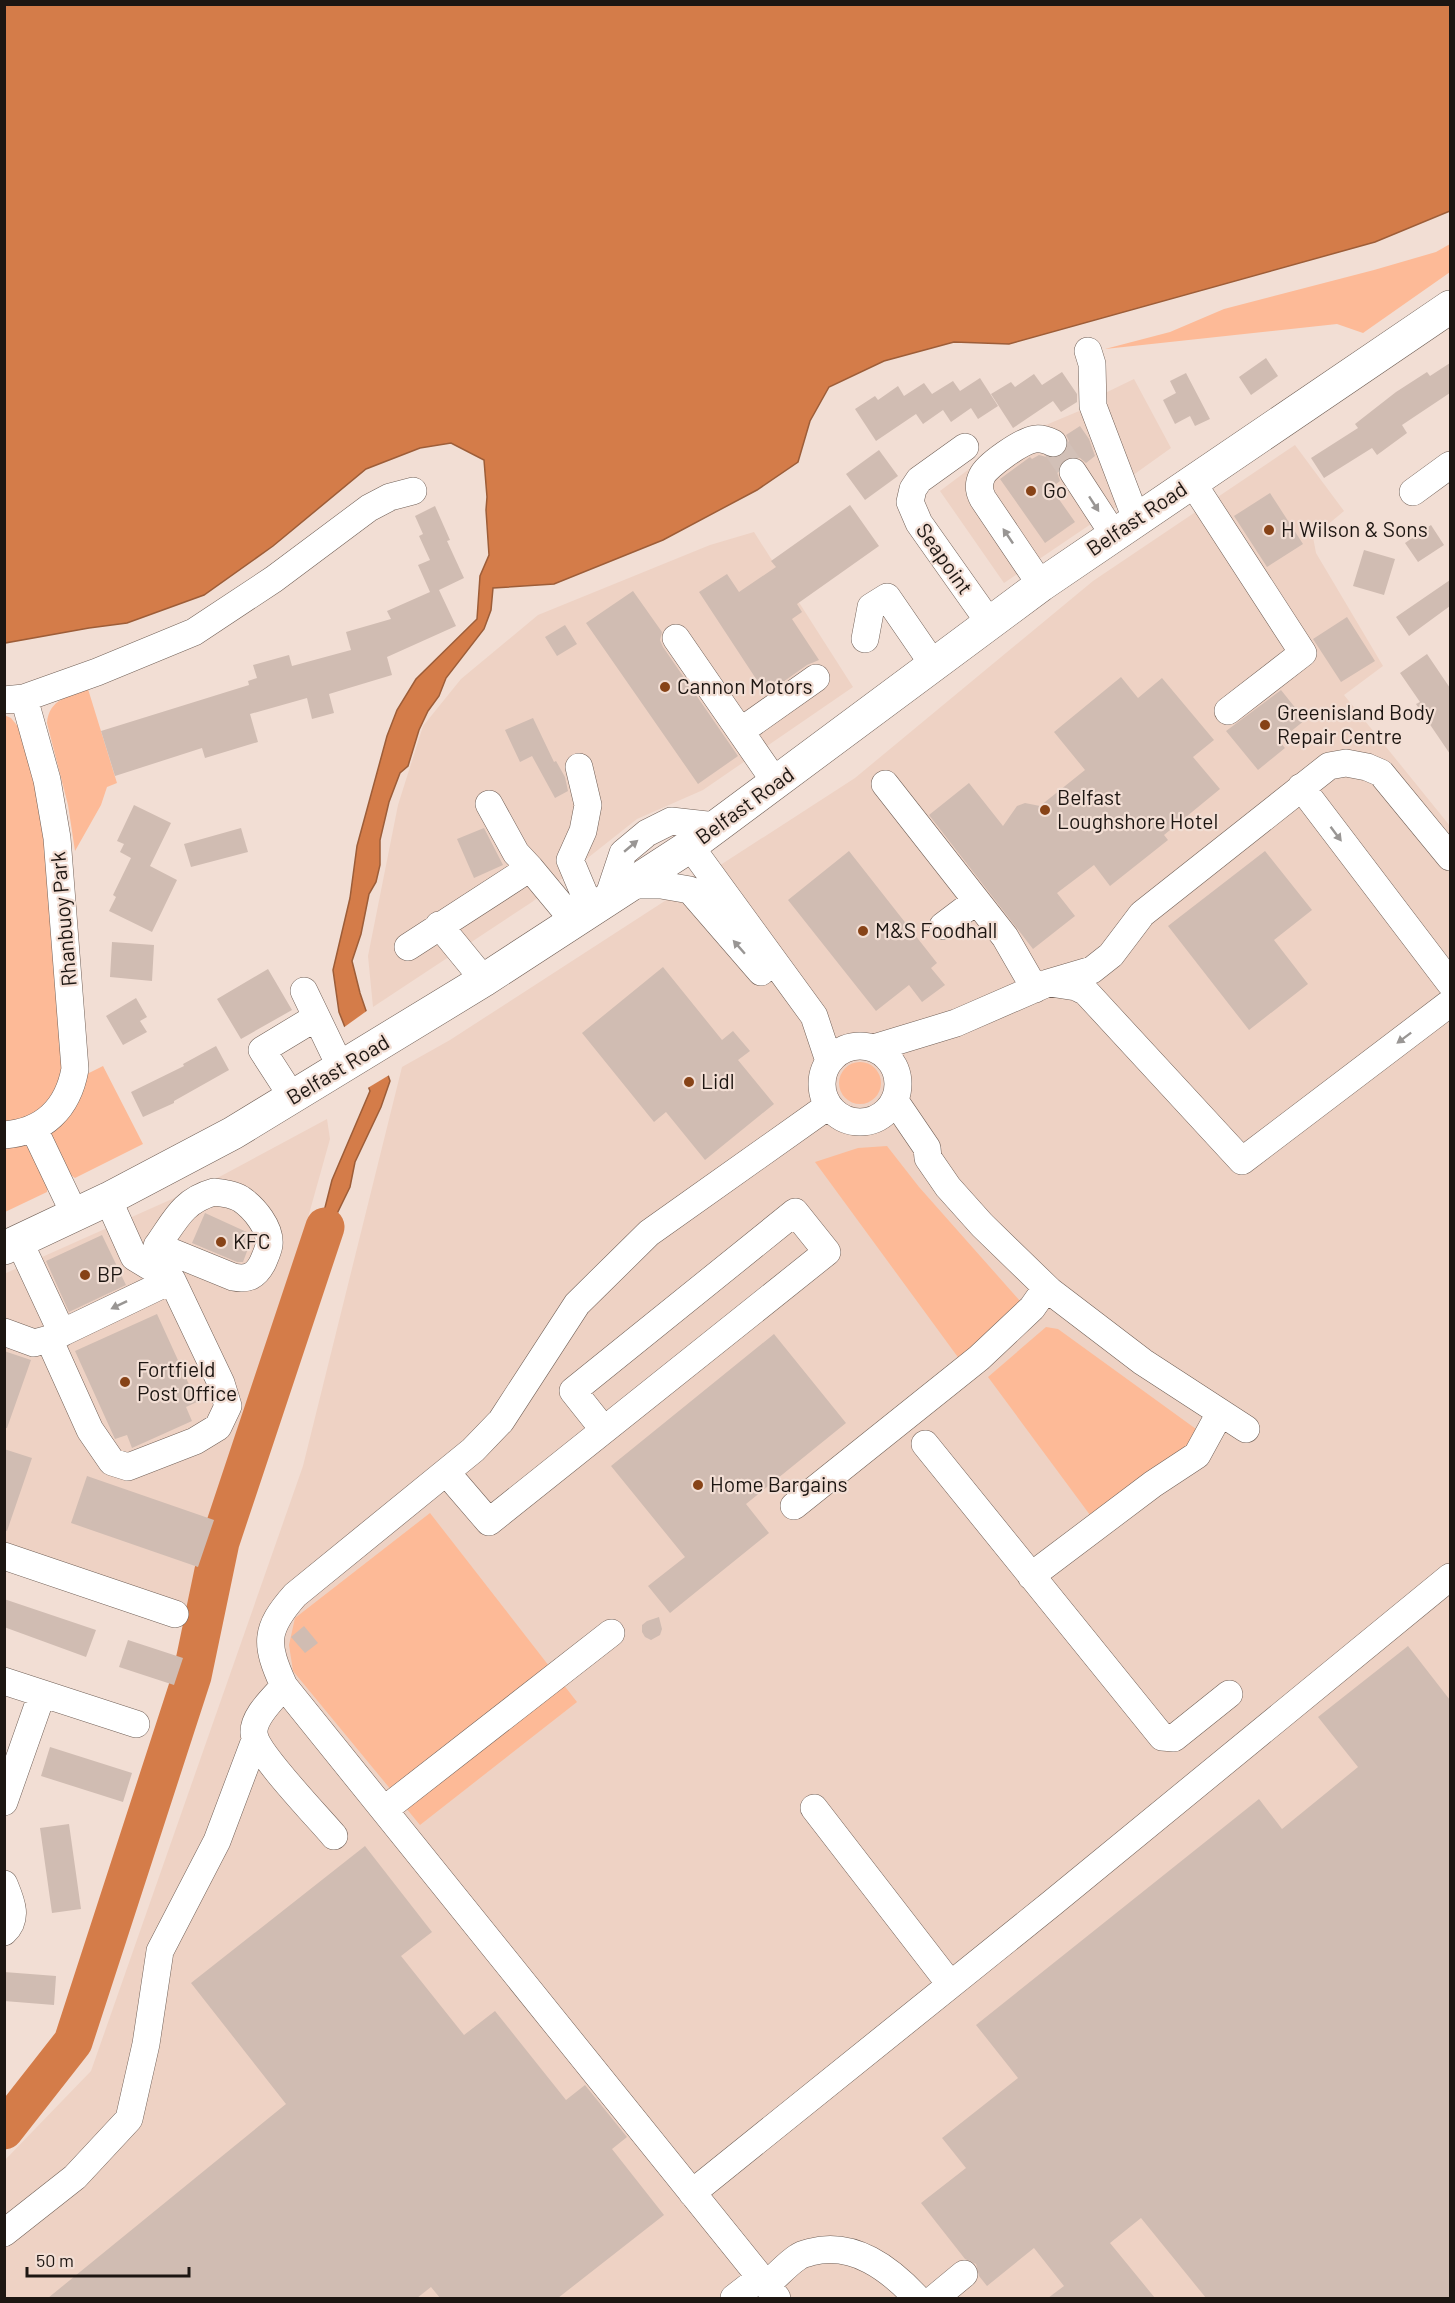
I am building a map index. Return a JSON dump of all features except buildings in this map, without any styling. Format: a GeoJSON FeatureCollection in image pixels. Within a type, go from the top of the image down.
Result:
{"type":"FeatureCollection","features":[{"type":"Feature","properties":{"kind":"highway","name":"Belfast Road"},"geometry":{"type":"LineString","coordinates":[[12,1244],[204,1150],[292,1098],[331,1063],[397,1034],[690,846],[1041,585],[1450,308]]}},
{"type":"Feature","properties":{"kind":"street"},"geometry":{"type":"LineString","coordinates":[[1088,351],[1092,364],[1094,406],[1125,527]]}},
{"type":"Feature","properties":{"kind":"street"},"geometry":{"type":"LineString","coordinates":[[1041,585],[983,499],[980,479],[990,466],[1020,445],[1036,439],[1053,443]]}},
{"type":"Feature","properties":{"kind":"street","name":"Seapoint"},"geometry":{"type":"LineString","coordinates":[[965,447],[924,476],[913,489],[910,502],[919,523],[989,622]]}},
{"type":"Feature","properties":{"kind":"street"},"geometry":{"type":"LineString","coordinates":[[1413,492],[1450,465]]}},
{"type":"Feature","properties":{"kind":"street"},"geometry":{"type":"LineString","coordinates":[[1073,472],[1125,527]]}},
{"type":"Feature","properties":{"kind":"street"},"geometry":{"type":"LineString","coordinates":[[1192,482],[1303,653],[1228,711]]}},
{"type":"Feature","properties":{"kind":"street","name":"Rhanbuoy Park"},"geometry":{"type":"LineString","coordinates":[[4,1135],[34,1129],[51,1117],[66,1096],[73,1079],[75,1063],[57,838],[47,780],[14,699],[97,672],[194,632],[274,579],[369,508],[390,497],[413,491]]}},
{"type":"Feature","properties":{"kind":"street"},"geometry":{"type":"LineString","coordinates":[[865,639],[871,607],[887,597],[933,664]]}},
{"type":"Feature","properties":{"kind":"street"},"geometry":{"type":"LineString","coordinates":[[676,638],[776,783]]}},
{"type":"Feature","properties":{"kind":"street"},"geometry":{"type":"LineString","coordinates":[[741,731],[816,678]]}},
{"type":"Feature","properties":{"kind":"street"},"geometry":{"type":"LineString","coordinates":[[928,1158],[914,1152],[891,1132],[843,1119],[828,1106],[823,1095],[821,1083],[824,1071],[851,1052],[956,1023],[1042,986],[1089,981],[1142,914],[1329,766],[1336,763],[1373,769],[1392,784],[1450,857]]}},
{"type":"Feature","properties":{"kind":"street"},"geometry":{"type":"LineString","coordinates":[[579,767],[588,805],[583,831],[570,860],[600,904]]}},
{"type":"Feature","properties":{"kind":"street"},"geometry":{"type":"LineString","coordinates":[[885,784],[1042,986]]}},
{"type":"Feature","properties":{"kind":"street"},"geometry":{"type":"LineString","coordinates":[[1301,787],[1450,983]]}},
{"type":"Feature","properties":{"kind":"street"},"geometry":{"type":"LineString","coordinates":[[489,804],[516,853],[530,868],[600,904],[662,885],[690,890],[774,987],[806,1005]]}},
{"type":"Feature","properties":{"kind":"street"},"geometry":{"type":"LineString","coordinates":[[600,904],[623,853],[647,833],[671,821],[716,826]]}},
{"type":"Feature","properties":{"kind":"street"},"geometry":{"type":"LineString","coordinates":[[690,846],[806,1005],[851,1052],[885,1055],[893,1065],[898,1076],[897,1095],[927,1148],[928,1158],[948,1187],[982,1225],[1046,1288],[1143,1362],[1246,1428]]}},
{"type":"Feature","properties":{"kind":"street"},"geometry":{"type":"LineString","coordinates":[[408,947],[530,868]]}},
{"type":"Feature","properties":{"kind":"street"},"geometry":{"type":"LineString","coordinates":[[943,926],[976,901]]}},
{"type":"Feature","properties":{"kind":"street"},"geometry":{"type":"LineString","coordinates":[[439,925],[484,980]]}},
{"type":"Feature","properties":{"kind":"street"},"geometry":{"type":"LineString","coordinates":[[1089,981],[1242,1161],[1450,1003]]}},
{"type":"Feature","properties":{"kind":"street"},"geometry":{"type":"LineString","coordinates":[[304,991],[331,1063]]}},
{"type":"Feature","properties":{"kind":"street"},"geometry":{"type":"LineString","coordinates":[[292,1098],[262,1050],[315,1018]]}},
{"type":"Feature","properties":{"kind":"street"},"geometry":{"type":"LineString","coordinates":[[862,1123],[876,1120],[887,1112],[897,1095],[907,1062],[924,1046],[956,1023]]}},
{"type":"Feature","properties":{"kind":"street"},"geometry":{"type":"LineString","coordinates":[[768,2287],[284,1686],[272,1660],[269,1640],[277,1615],[295,1595],[473,1450],[501,1421],[577,1305],[649,1233],[828,1106]]}},
{"type":"Feature","properties":{"kind":"street"},"geometry":{"type":"LineString","coordinates":[[34,1129],[75,1215]]}},
{"type":"Feature","properties":{"kind":"street"},"geometry":{"type":"LineString","coordinates":[[214,1192],[229,1194],[241,1199],[261,1221],[268,1235],[269,1246],[257,1273],[248,1277],[233,1277],[198,1262],[145,1251],[182,1209],[204,1195],[214,1192]]}},
{"type":"Feature","properties":{"kind":"street"},"geometry":{"type":"LineString","coordinates":[[12,1244],[55,1336],[93,1436],[112,1462],[128,1467],[195,1441],[218,1427],[228,1406],[221,1383],[172,1280],[145,1251],[108,1199]]}},
{"type":"Feature","properties":{"kind":"street"},"geometry":{"type":"LineString","coordinates":[[446,1472],[489,1522],[827,1252],[795,1212],[573,1391],[604,1430]]}},
{"type":"Feature","properties":{"kind":"street"},"geometry":{"type":"LineString","coordinates":[[4,1332],[33,1343],[55,1336],[172,1280]]}},
{"type":"Feature","properties":{"kind":"street"},"geometry":{"type":"LineString","coordinates":[[794,1506],[979,1358],[1032,1308],[1046,1288]]}},
{"type":"Feature","properties":{"kind":"street"},"geometry":{"type":"LineString","coordinates":[[1031,1576],[1154,1484],[1197,1455],[1220,1413]]}},
{"type":"Feature","properties":{"kind":"street"},"geometry":{"type":"LineString","coordinates":[[925,1443],[1162,1737],[1174,1738],[1229,1694]]}},
{"type":"Feature","properties":{"kind":"street"},"geometry":{"type":"LineString","coordinates":[[4,1556],[175,1614]]}},
{"type":"Feature","properties":{"kind":"street"},"geometry":{"type":"LineString","coordinates":[[692,2193],[1450,1577]]}},
{"type":"Feature","properties":{"kind":"street"},"geometry":{"type":"LineString","coordinates":[[384,1810],[611,1633]]}},
{"type":"Feature","properties":{"kind":"street"},"geometry":{"type":"LineString","coordinates":[[4,1681],[136,1725]]}},
{"type":"Feature","properties":{"kind":"street"},"geometry":{"type":"LineString","coordinates":[[4,2233],[75,2177],[129,2119],[146,2044],[160,1952],[217,1841],[255,1740],[255,1727],[284,1686]]}},
{"type":"Feature","properties":{"kind":"street"},"geometry":{"type":"LineString","coordinates":[[4,1802],[42,1694]]}},
{"type":"Feature","properties":{"kind":"street"},"geometry":{"type":"LineString","coordinates":[[255,1740],[268,1760],[334,1836]]}},
{"type":"Feature","properties":{"kind":"street"},"geometry":{"type":"LineString","coordinates":[[814,1808],[950,1984]]}},
{"type":"Feature","properties":{"kind":"street"},"geometry":{"type":"LineString","coordinates":[[4,1884],[14,1912],[10,1926],[4,1932]]}},
{"type":"Feature","properties":{"kind":"street"},"geometry":{"type":"LineString","coordinates":[[734,2298],[768,2287],[799,2256],[823,2249],[850,2251],[865,2256],[903,2284],[917,2298]]}},
{"type":"Feature","properties":{"kind":"street"},"geometry":{"type":"LineString","coordinates":[[935,2298],[964,2274]]}},
{"type":"Feature","properties":{"kind":"shaded area"},"geometry":{"type":"Polygon","coordinates":[[[5,5],[1450,5],[1450,211],[1375,242],[1009,344],[954,342],[884,361],[829,387],[810,421],[798,462],[757,490],[663,540],[554,584],[493,588],[491,610],[484,629],[446,678],[439,696],[428,711],[419,730],[408,766],[400,773],[389,802],[380,840],[380,865],[376,882],[369,894],[361,934],[352,961],[360,993],[390,1081],[381,1107],[355,1162],[350,1187],[330,1228],[320,1227],[332,1180],[370,1091],[339,1012],[333,970],[350,898],[357,846],[387,736],[397,710],[416,679],[477,619],[480,576],[489,555],[484,460],[451,443],[420,448],[366,469],[273,546],[204,595],[127,623],[5,643],[5,5]]]}},
{"type":"Feature","properties":{"kind":"shaded area"},"geometry":{"type":"Polygon","coordinates":[[[1450,244],[1450,272],[1363,333],[1337,324],[1105,349],[1170,332],[1224,309],[1374,270],[1436,252],[1450,244]]]}},
{"type":"Feature","properties":{"kind":"shaded area"},"geometry":{"type":"Polygon","coordinates":[[[1134,379],[1171,448],[1129,478],[1103,394],[1134,379]]]}},
{"type":"Feature","properties":{"kind":"shaded area"},"geometry":{"type":"Polygon","coordinates":[[[1084,409],[1122,503],[1004,583],[940,491],[1005,442],[1084,409]]]}},
{"type":"Feature","properties":{"kind":"shaded area"},"geometry":{"type":"Polygon","coordinates":[[[1295,445],[1344,511],[1313,537],[1316,553],[1383,666],[1344,695],[1450,826],[1450,2298],[5,2298],[4,2161],[91,2071],[303,1466],[402,1067],[450,1040],[855,778],[1093,581],[1295,445]]]}},
{"type":"Feature","properties":{"kind":"shaded area"},"geometry":{"type":"Polygon","coordinates":[[[754,532],[853,687],[703,790],[637,819],[532,902],[373,1007],[368,956],[398,805],[423,726],[461,679],[538,615],[710,545],[754,532]]]}},
{"type":"Feature","properties":{"kind":"shaded area"},"geometry":{"type":"Polygon","coordinates":[[[88,689],[117,783],[107,787],[101,805],[75,851],[68,805],[47,723],[56,704],[88,689]]]}},
{"type":"Feature","properties":{"kind":"shaded area"},"geometry":{"type":"Polygon","coordinates":[[[4,715],[11,718],[20,729],[43,812],[65,1065],[49,1107],[4,1126],[4,715]]]}},
{"type":"Feature","properties":{"kind":"shaded area"},"geometry":{"type":"Polygon","coordinates":[[[860,1062],[875,1068],[881,1083],[875,1098],[860,1104],[845,1098],[839,1083],[845,1068],[860,1062]]]}},
{"type":"Feature","properties":{"kind":"shaded area"},"geometry":{"type":"Polygon","coordinates":[[[103,1066],[143,1144],[75,1178],[68,1173],[51,1136],[52,1128],[76,1105],[81,1096],[85,1075],[103,1066]]]}},
{"type":"Feature","properties":{"kind":"shaded area"},"geometry":{"type":"Polygon","coordinates":[[[327,1119],[330,1139],[198,1611],[5,1542],[4,1274],[208,1183],[327,1119]]]}},
{"type":"Feature","properties":{"kind":"shaded area"},"geometry":{"type":"Polygon","coordinates":[[[4,1142],[22,1144],[35,1153],[45,1172],[47,1185],[47,1192],[5,1212],[4,1142]]]}},
{"type":"Feature","properties":{"kind":"shaded area"},"geometry":{"type":"Polygon","coordinates":[[[887,1146],[919,1187],[1020,1301],[960,1360],[815,1162],[858,1148],[887,1146]]]}},
{"type":"Feature","properties":{"kind":"shaded area"},"geometry":{"type":"Polygon","coordinates":[[[1046,1327],[1058,1329],[1196,1429],[1185,1451],[1090,1515],[988,1377],[1046,1327]]]}},
{"type":"Feature","properties":{"kind":"shaded area"},"geometry":{"type":"Polygon","coordinates":[[[430,1513],[577,1702],[420,1825],[293,1671],[289,1645],[295,1618],[430,1513]]]}},
{"type":"Feature","properties":{"kind":"pier"},"geometry":{"type":"Polygon","coordinates":[[[368,1010],[391,1074],[366,1089],[343,1028],[368,1010]]]}},
{"type":"Feature","properties":{"kind":"waterway"},"geometry":{"type":"LineString","coordinates":[[4,2130],[73,2042],[192,1676],[220,1542],[325,1227]]}},
{"type":"Feature","properties":{"kind":"tunnel"},"geometry":{"type":"LineString","coordinates":[[1053,443],[1073,472]]}},
{"type":"Feature","properties":{"kind":"place","name":"Go"},"geometry":{"type":"Point","coordinates":[1031,491]}},
{"type":"Feature","properties":{"kind":"place","name":"H Wilson & Sons"},"geometry":{"type":"Point","coordinates":[1269,530]}},
{"type":"Feature","properties":{"kind":"place","name":"Cannon Motors"},"geometry":{"type":"Point","coordinates":[665,687]}},
{"type":"Feature","properties":{"kind":"place","name":"Greenisland Body Repair Centre"},"geometry":{"type":"Point","coordinates":[1265,725]}},
{"type":"Feature","properties":{"kind":"place","name":"Belfast Loughshore Hotel"},"geometry":{"type":"Point","coordinates":[1045,810]}},
{"type":"Feature","properties":{"kind":"place","name":"M&S Foodhall"},"geometry":{"type":"Point","coordinates":[863,931]}},
{"type":"Feature","properties":{"kind":"place","name":"Lidl"},"geometry":{"type":"Point","coordinates":[689,1082]}},
{"type":"Feature","properties":{"kind":"place","name":"KFC"},"geometry":{"type":"Point","coordinates":[221,1242]}},
{"type":"Feature","properties":{"kind":"place","name":"BP"},"geometry":{"type":"Point","coordinates":[85,1275]}},
{"type":"Feature","properties":{"kind":"place","name":"Fortfield Post Office"},"geometry":{"type":"Point","coordinates":[125,1382]}},
{"type":"Feature","properties":{"kind":"place","name":"Home Bargains"},"geometry":{"type":"Point","coordinates":[698,1485]}}]}
